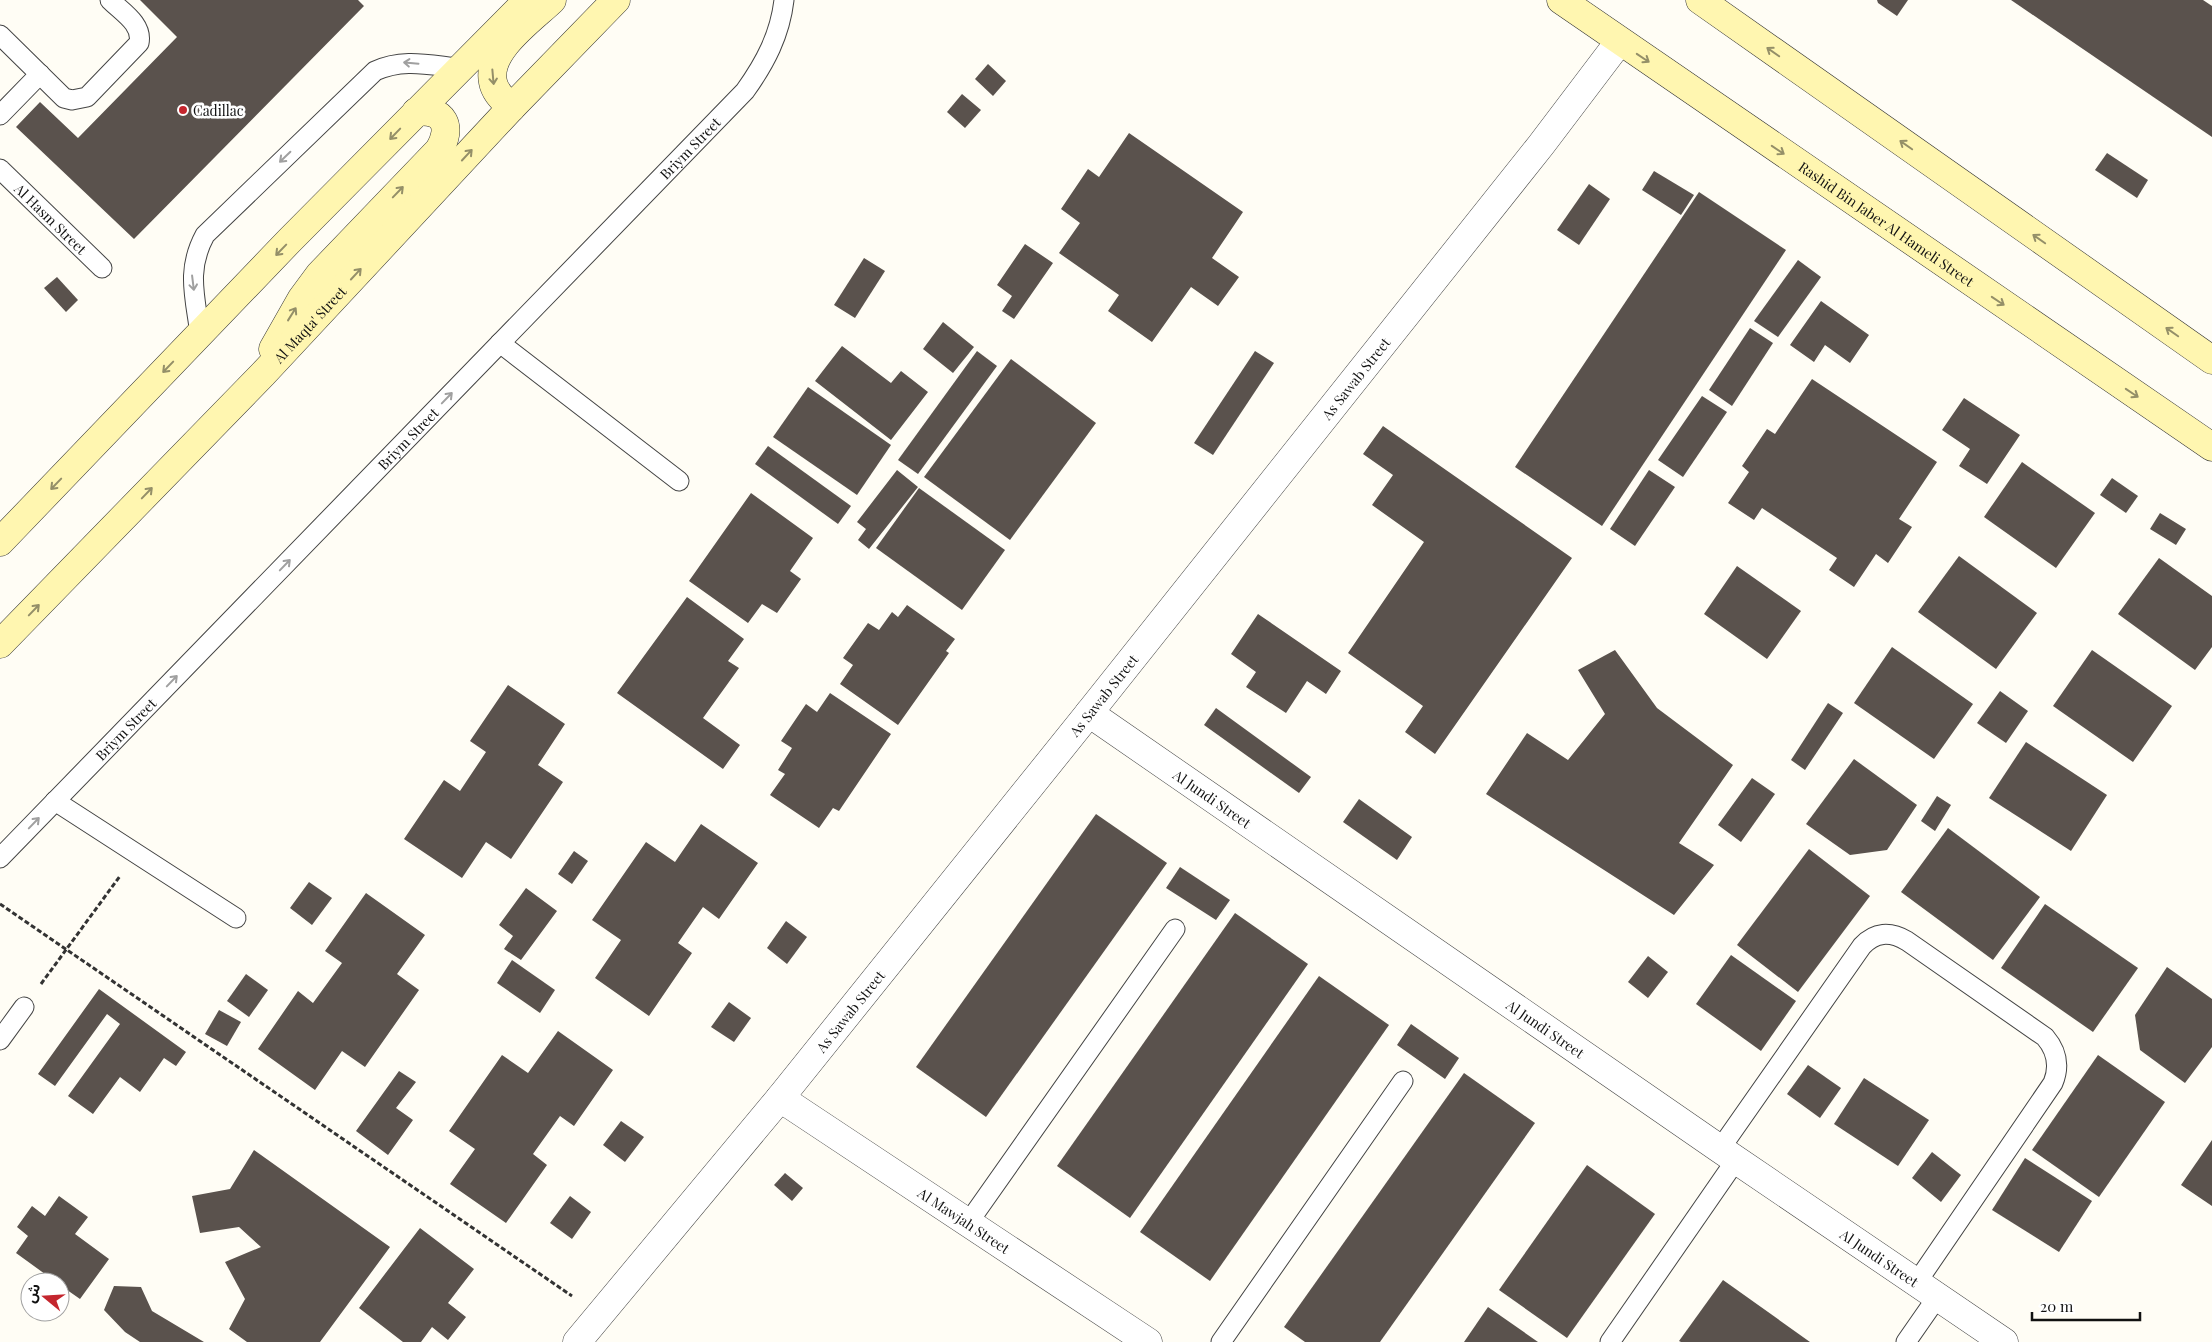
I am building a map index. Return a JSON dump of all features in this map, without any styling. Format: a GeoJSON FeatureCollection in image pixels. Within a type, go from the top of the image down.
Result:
{"type":"FeatureCollection","features":[{"type":"Feature","properties":{"kind":"street"},"geometry":{"type":"LineString","coordinates":[[0,542],[416,112],[528,0]]}},
{"type":"Feature","properties":{"kind":"street"},"geometry":{"type":"LineString","coordinates":[[511,108],[498,94],[493,84],[494,60],[507,43],[552,0]]}},
{"type":"Feature","properties":{"kind":"street","name":"Al Maqta' Street"},"geometry":{"type":"LineString","coordinates":[[0,644],[263,374],[511,108],[616,0]]}},
{"type":"Feature","properties":{"kind":"street","name":"Rashid Bin Jaber Al Hameli Street"},"geometry":{"type":"LineString","coordinates":[[1561,0],[1619,42],[2212,447]]}},
{"type":"Feature","properties":{"kind":"street"},"geometry":{"type":"LineString","coordinates":[[1712,3],[2212,360]]}},
{"type":"Feature","properties":{"kind":"street","name":"As Sawab Street"},"geometry":{"type":"LineString","coordinates":[[577,1342],[780,1098],[1090,713],[1541,145],[1619,42]]}},
{"type":"Feature","properties":{"kind":"street"},"geometry":{"type":"LineString","coordinates":[[263,374],[287,322],[319,275],[439,150],[445,139],[446,127],[439,116],[428,110],[416,112]]}},
{"type":"Feature","properties":{"kind":"street","name":"Al Jundi Street"},"geometry":{"type":"LineString","coordinates":[[1090,713],[1728,1154],[2004,1342]]}},
{"type":"Feature","properties":{"kind":"street","name":"Al Mawjah Street"},"geometry":{"type":"LineString","coordinates":[[780,1098],[1148,1342]]}},
{"type":"Feature","properties":{"kind":"lane"},"geometry":{"type":"LineString","coordinates":[[0,35],[64,98],[79,100],[87,97],[134,49],[140,36],[139,29],[110,0]]}},
{"type":"Feature","properties":{"kind":"lane","name":"Briym Street"},"geometry":{"type":"LineString","coordinates":[[0,858],[745,91],[762,68],[774,41],[784,0]]}},
{"type":"Feature","properties":{"kind":"lane"},"geometry":{"type":"LineString","coordinates":[[200,334],[192,272],[196,252],[205,235],[374,72],[402,63],[460,68]]}},
{"type":"Feature","properties":{"kind":"lane"},"geometry":{"type":"LineString","coordinates":[[0,115],[40,74]]}},
{"type":"Feature","properties":{"kind":"lane","name":"Al Hasm Street"},"geometry":{"type":"LineString","coordinates":[[0,169],[102,268]]}},
{"type":"Feature","properties":{"kind":"lane"},"geometry":{"type":"LineString","coordinates":[[500,343],[679,481]]}},
{"type":"Feature","properties":{"kind":"lane"},"geometry":{"type":"LineString","coordinates":[[56,801],[236,918]]}},
{"type":"Feature","properties":{"kind":"lane"},"geometry":{"type":"LineString","coordinates":[[968,1223],[1175,929]]}},
{"type":"Feature","properties":{"kind":"lane"},"geometry":{"type":"LineString","coordinates":[[1619,1339],[1728,1154],[1862,946],[1869,939],[1888,933],[1898,935],[1907,940],[2045,1037],[2052,1044],[2057,1063],[2053,1083],[1928,1289],[1906,1342]]}},
{"type":"Feature","properties":{"kind":"lane"},"geometry":{"type":"LineString","coordinates":[[0,1040],[24,1007]]}},
{"type":"Feature","properties":{"kind":"lane"},"geometry":{"type":"LineString","coordinates":[[1221,1342],[1403,1081]]}},
{"type":"Feature","properties":{"kind":"path"},"geometry":{"type":"LineString","coordinates":[[24,1007],[136,853]]}},
{"type":"Feature","properties":{"kind":"path"},"geometry":{"type":"LineString","coordinates":[[0,904],[600,1314]]}},
{"type":"Feature","properties":{"kind":"building","name":"Cadillac"},"geometry":{"type":"Polygon","coordinates":[[[140,0],[358,0],[364,6],[134,239],[16,127],[40,102],[78,138],[177,37],[140,0]]]}},
{"type":"Feature","properties":{"kind":"building"},"geometry":{"type":"Polygon","coordinates":[[[1877,0],[1908,0],[1897,16],[1878,3],[1877,0]]]}},
{"type":"Feature","properties":{"kind":"building"},"geometry":{"type":"Polygon","coordinates":[[[2011,0],[2203,0],[2212,6],[2212,137],[2011,0]]]}},
{"type":"Feature","properties":{"kind":"building"},"geometry":{"type":"Polygon","coordinates":[[[988,64],[1006,81],[993,96],[975,79],[988,64]]]}},
{"type":"Feature","properties":{"kind":"building"},"geometry":{"type":"Polygon","coordinates":[[[962,94],[981,110],[965,128],[947,112],[962,94]]]}},
{"type":"Feature","properties":{"kind":"building"},"geometry":{"type":"Polygon","coordinates":[[[1129,133],[1243,212],[1212,258],[1239,277],[1218,306],[1191,287],[1152,342],[1108,311],[1119,295],[1059,253],[1080,223],[1061,209],[1088,169],[1099,177],[1129,133]]]}},
{"type":"Feature","properties":{"kind":"building"},"geometry":{"type":"Polygon","coordinates":[[[2107,153],[2148,180],[2137,198],[2095,170],[2107,153]]]}},
{"type":"Feature","properties":{"kind":"building"},"geometry":{"type":"Polygon","coordinates":[[[1654,171],[1694,195],[1681,215],[1642,190],[1654,171]]]}},
{"type":"Feature","properties":{"kind":"building"},"geometry":{"type":"Polygon","coordinates":[[[1589,184],[1610,199],[1579,245],[1557,230],[1589,184]]]}},
{"type":"Feature","properties":{"kind":"building"},"geometry":{"type":"Polygon","coordinates":[[[1699,192],[1786,250],[1602,526],[1515,467],[1699,192]]]}},
{"type":"Feature","properties":{"kind":"building"},"geometry":{"type":"Polygon","coordinates":[[[1025,244],[1053,263],[1014,319],[1002,311],[1012,296],[997,285],[1025,244]]]}},
{"type":"Feature","properties":{"kind":"building"},"geometry":{"type":"Polygon","coordinates":[[[864,258],[885,271],[855,318],[834,305],[864,258]]]}},
{"type":"Feature","properties":{"kind":"building"},"geometry":{"type":"Polygon","coordinates":[[[1798,260],[1821,277],[1778,337],[1754,321],[1798,260]]]}},
{"type":"Feature","properties":{"kind":"building"},"geometry":{"type":"Polygon","coordinates":[[[57,277],[78,300],[66,312],[44,288],[57,277]]]}},
{"type":"Feature","properties":{"kind":"building"},"geometry":{"type":"Polygon","coordinates":[[[1821,301],[1869,335],[1850,363],[1825,345],[1814,362],[1790,345],[1821,301]]]}},
{"type":"Feature","properties":{"kind":"building"},"geometry":{"type":"Polygon","coordinates":[[[943,322],[974,347],[953,373],[923,349],[943,322]]]}},
{"type":"Feature","properties":{"kind":"building"},"geometry":{"type":"Polygon","coordinates":[[[1750,328],[1773,343],[1732,406],[1709,390],[1750,328]]]}},
{"type":"Feature","properties":{"kind":"building"},"geometry":{"type":"Polygon","coordinates":[[[842,346],[891,383],[901,371],[928,392],[891,440],[815,381],[842,346]]]}},
{"type":"Feature","properties":{"kind":"building"},"geometry":{"type":"Polygon","coordinates":[[[977,351],[997,366],[918,474],[898,460],[977,351]]]}},
{"type":"Feature","properties":{"kind":"building"},"geometry":{"type":"Polygon","coordinates":[[[1255,351],[1274,363],[1213,455],[1194,443],[1255,351]]]}},
{"type":"Feature","properties":{"kind":"building"},"geometry":{"type":"Polygon","coordinates":[[[1011,359],[1096,423],[1010,540],[924,477],[1011,359]]]}},
{"type":"Feature","properties":{"kind":"building"},"geometry":{"type":"Polygon","coordinates":[[[1812,379],[1937,462],[1899,519],[1912,527],[1888,563],[1876,554],[1854,587],[1829,570],[1837,558],[1762,508],[1754,520],[1728,503],[1749,472],[1742,466],[1767,429],[1775,434],[1812,379]]]}},
{"type":"Feature","properties":{"kind":"building"},"geometry":{"type":"Polygon","coordinates":[[[808,387],[891,445],[857,495],[773,437],[808,387]]]}},
{"type":"Feature","properties":{"kind":"building"},"geometry":{"type":"Polygon","coordinates":[[[1702,396],[1727,412],[1683,477],[1658,460],[1702,396]]]}},
{"type":"Feature","properties":{"kind":"building"},"geometry":{"type":"Polygon","coordinates":[[[1964,398],[2020,435],[1987,484],[1959,466],[1970,449],[1942,430],[1964,398]]]}},
{"type":"Feature","properties":{"kind":"building"},"geometry":{"type":"Polygon","coordinates":[[[1383,426],[1572,558],[1435,754],[1405,732],[1423,706],[1348,653],[1424,542],[1372,505],[1393,475],[1363,454],[1383,426]]]}},
{"type":"Feature","properties":{"kind":"building"},"geometry":{"type":"Polygon","coordinates":[[[768,446],[851,506],[838,524],[755,464],[768,446]]]}},
{"type":"Feature","properties":{"kind":"building"},"geometry":{"type":"Polygon","coordinates":[[[2022,462],[2095,513],[2056,568],[1984,517],[2022,462]]]}},
{"type":"Feature","properties":{"kind":"building"},"geometry":{"type":"Polygon","coordinates":[[[897,470],[918,487],[869,549],[858,540],[866,529],[857,522],[897,470]]]}},
{"type":"Feature","properties":{"kind":"building"},"geometry":{"type":"Polygon","coordinates":[[[1649,470],[1675,487],[1635,546],[1610,529],[1649,470]]]}},
{"type":"Feature","properties":{"kind":"building"},"geometry":{"type":"Polygon","coordinates":[[[2112,478],[2138,496],[2126,513],[2100,495],[2112,478]]]}},
{"type":"Feature","properties":{"kind":"building"},"geometry":{"type":"Polygon","coordinates":[[[919,488],[1005,550],[962,610],[876,548],[919,488]]]}},
{"type":"Feature","properties":{"kind":"building"},"geometry":{"type":"Polygon","coordinates":[[[751,493],[813,538],[790,571],[801,579],[777,613],[762,604],[748,623],[689,581],[751,493]]]}},
{"type":"Feature","properties":{"kind":"building"},"geometry":{"type":"Polygon","coordinates":[[[2160,513],[2186,529],[2176,545],[2150,529],[2160,513]]]}},
{"type":"Feature","properties":{"kind":"building"},"geometry":{"type":"Polygon","coordinates":[[[1959,556],[2037,613],[1996,669],[1918,612],[1959,556]]]}},
{"type":"Feature","properties":{"kind":"building"},"geometry":{"type":"Polygon","coordinates":[[[2159,558],[2212,596],[2212,647],[2195,670],[2118,614],[2159,558]]]}},
{"type":"Feature","properties":{"kind":"building"},"geometry":{"type":"Polygon","coordinates":[[[1737,566],[1801,611],[1767,659],[1704,614],[1737,566]]]}},
{"type":"Feature","properties":{"kind":"building"},"geometry":{"type":"Polygon","coordinates":[[[687,597],[744,639],[728,661],[739,668],[703,718],[740,745],[723,769],[617,693],[687,597]]]}},
{"type":"Feature","properties":{"kind":"building"},"geometry":{"type":"Polygon","coordinates":[[[907,605],[955,639],[946,651],[949,653],[898,725],[840,684],[853,665],[843,658],[868,623],[879,630],[892,612],[898,617],[907,605]]]}},
{"type":"Feature","properties":{"kind":"building"},"geometry":{"type":"Polygon","coordinates":[[[1258,614],[1341,671],[1326,694],[1307,681],[1286,713],[1246,687],[1256,672],[1231,654],[1258,614]]]}},
{"type":"Feature","properties":{"kind":"building"},"geometry":{"type":"Polygon","coordinates":[[[1892,647],[1973,704],[1934,759],[1854,703],[1892,647]]]}},
{"type":"Feature","properties":{"kind":"building"},"geometry":{"type":"Polygon","coordinates":[[[1615,650],[1657,708],[1733,765],[1679,843],[1714,865],[1674,915],[1486,794],[1527,733],[1568,760],[1605,714],[1578,670],[1615,650]]]}},
{"type":"Feature","properties":{"kind":"building"},"geometry":{"type":"Polygon","coordinates":[[[2092,650],[2172,706],[2133,762],[2053,706],[2092,650]]]}},
{"type":"Feature","properties":{"kind":"building"},"geometry":{"type":"Polygon","coordinates":[[[508,685],[565,724],[538,765],[563,782],[511,859],[486,842],[462,878],[404,839],[444,780],[460,791],[486,752],[470,741],[508,685]]]}},
{"type":"Feature","properties":{"kind":"building"},"geometry":{"type":"Polygon","coordinates":[[[2000,691],[2028,711],[2006,743],[1977,723],[2000,691]]]}},
{"type":"Feature","properties":{"kind":"building"},"geometry":{"type":"Polygon","coordinates":[[[830,693],[891,734],[839,811],[833,808],[819,828],[770,795],[785,774],[778,770],[792,748],[781,741],[806,704],[817,712],[830,693]]]}},
{"type":"Feature","properties":{"kind":"building"},"geometry":{"type":"Polygon","coordinates":[[[1828,703],[1843,713],[1805,770],[1791,760],[1828,703]]]}},
{"type":"Feature","properties":{"kind":"building"},"geometry":{"type":"Polygon","coordinates":[[[1216,708],[1311,777],[1299,793],[1204,725],[1216,708]]]}},
{"type":"Feature","properties":{"kind":"building"},"geometry":{"type":"Polygon","coordinates":[[[2026,742],[2107,795],[2071,851],[1989,798],[2026,742]]]}},
{"type":"Feature","properties":{"kind":"building"},"geometry":{"type":"Polygon","coordinates":[[[1854,759],[1917,805],[1887,850],[1850,855],[1806,824],[1854,759]]]}},
{"type":"Feature","properties":{"kind":"building"},"geometry":{"type":"Polygon","coordinates":[[[1752,778],[1775,794],[1741,842],[1718,825],[1752,778]]]}},
{"type":"Feature","properties":{"kind":"building"},"geometry":{"type":"Polygon","coordinates":[[[1937,796],[1951,805],[1935,831],[1921,821],[1937,796]]]}},
{"type":"Feature","properties":{"kind":"building"},"geometry":{"type":"Polygon","coordinates":[[[1359,799],[1412,837],[1397,860],[1343,822],[1359,799]]]}},
{"type":"Feature","properties":{"kind":"building"},"geometry":{"type":"Polygon","coordinates":[[[1096,814],[1167,863],[986,1117],[916,1067],[1096,814]]]}},
{"type":"Feature","properties":{"kind":"building"},"geometry":{"type":"Polygon","coordinates":[[[701,824],[758,863],[719,919],[703,907],[678,943],[692,953],[649,1016],[595,978],[621,940],[592,920],[646,842],[675,862],[701,824]]]}},
{"type":"Feature","properties":{"kind":"building"},"geometry":{"type":"Polygon","coordinates":[[[1948,828],[2040,897],[1993,960],[1901,892],[1948,828]]]}},
{"type":"Feature","properties":{"kind":"building"},"geometry":{"type":"Polygon","coordinates":[[[1809,849],[1870,896],[1798,992],[1737,945],[1809,849]]]}},
{"type":"Feature","properties":{"kind":"building"},"geometry":{"type":"Polygon","coordinates":[[[574,851],[588,861],[572,884],[558,874],[574,851]]]}},
{"type":"Feature","properties":{"kind":"building"},"geometry":{"type":"Polygon","coordinates":[[[1180,867],[1230,900],[1216,920],[1166,888],[1180,867]]]}},
{"type":"Feature","properties":{"kind":"building"},"geometry":{"type":"Polygon","coordinates":[[[309,882],[332,898],[312,925],[290,908],[309,882]]]}},
{"type":"Feature","properties":{"kind":"building"},"geometry":{"type":"Polygon","coordinates":[[[526,888],[557,911],[521,960],[504,949],[513,936],[499,925],[526,888]]]}},
{"type":"Feature","properties":{"kind":"building"},"geometry":{"type":"Polygon","coordinates":[[[366,893],[425,935],[397,974],[419,990],[365,1067],[342,1051],[315,1090],[258,1049],[298,991],[313,1003],[342,963],[325,951],[366,893]]]}},
{"type":"Feature","properties":{"kind":"building"},"geometry":{"type":"Polygon","coordinates":[[[2045,904],[2138,968],[2093,1032],[2001,968],[2045,904]]]}},
{"type":"Feature","properties":{"kind":"building"},"geometry":{"type":"Polygon","coordinates":[[[1235,913],[1308,964],[1130,1218],[1057,1166],[1235,913]]]}},
{"type":"Feature","properties":{"kind":"building"},"geometry":{"type":"Polygon","coordinates":[[[786,921],[807,937],[787,964],[767,948],[786,921]]]}},
{"type":"Feature","properties":{"kind":"building"},"geometry":{"type":"Polygon","coordinates":[[[1731,955],[1796,1001],[1761,1051],[1696,1004],[1731,955]]]}},
{"type":"Feature","properties":{"kind":"building"},"geometry":{"type":"Polygon","coordinates":[[[1648,956],[1668,972],[1648,998],[1628,982],[1648,956]]]}},
{"type":"Feature","properties":{"kind":"building"},"geometry":{"type":"Polygon","coordinates":[[[512,960],[555,990],[540,1013],[497,983],[512,960]]]}},
{"type":"Feature","properties":{"kind":"building"},"geometry":{"type":"Polygon","coordinates":[[[2167,967],[2212,999],[2212,1047],[2185,1083],[2140,1050],[2135,1015],[2167,967]]]}},
{"type":"Feature","properties":{"kind":"building"},"geometry":{"type":"Polygon","coordinates":[[[246,974],[268,990],[249,1017],[227,1001],[246,974]]]}},
{"type":"Feature","properties":{"kind":"building"},"geometry":{"type":"Polygon","coordinates":[[[1319,976],[1389,1025],[1210,1281],[1140,1232],[1319,976]]]}},
{"type":"Feature","properties":{"kind":"building"},"geometry":{"type":"Polygon","coordinates":[[[99,989],[186,1052],[176,1066],[164,1058],[140,1092],[120,1077],[93,1114],[68,1096],[120,1024],[107,1014],[55,1086],[38,1074],[99,989]]]}},
{"type":"Feature","properties":{"kind":"building"},"geometry":{"type":"Polygon","coordinates":[[[729,1002],[751,1018],[734,1042],[711,1027],[729,1002]]]}},
{"type":"Feature","properties":{"kind":"building"},"geometry":{"type":"Polygon","coordinates":[[[219,1010],[241,1022],[227,1046],[205,1034],[219,1010]]]}},
{"type":"Feature","properties":{"kind":"building"},"geometry":{"type":"Polygon","coordinates":[[[1411,1024],[1459,1058],[1445,1079],[1397,1045],[1411,1024]]]}},
{"type":"Feature","properties":{"kind":"building"},"geometry":{"type":"Polygon","coordinates":[[[558,1031],[613,1070],[574,1126],[560,1116],[533,1154],[547,1165],[506,1223],[450,1184],[475,1149],[449,1131],[502,1055],[528,1073],[558,1031]]]}},
{"type":"Feature","properties":{"kind":"building"},"geometry":{"type":"Polygon","coordinates":[[[2098,1055],[2165,1102],[2099,1197],[2032,1150],[2098,1055]]]}},
{"type":"Feature","properties":{"kind":"building"},"geometry":{"type":"Polygon","coordinates":[[[1808,1065],[1841,1088],[1820,1118],[1787,1094],[1808,1065]]]}},
{"type":"Feature","properties":{"kind":"building"},"geometry":{"type":"Polygon","coordinates":[[[399,1071],[416,1082],[396,1108],[413,1120],[388,1155],[356,1131],[399,1071]]]}},
{"type":"Feature","properties":{"kind":"building"},"geometry":{"type":"Polygon","coordinates":[[[1464,1073],[1535,1123],[1380,1342],[1305,1342],[1284,1327],[1464,1073]]]}},
{"type":"Feature","properties":{"kind":"building"},"geometry":{"type":"Polygon","coordinates":[[[1864,1078],[1929,1120],[1898,1166],[1834,1124],[1864,1078]]]}},
{"type":"Feature","properties":{"kind":"building"},"geometry":{"type":"Polygon","coordinates":[[[621,1121],[644,1137],[625,1162],[603,1145],[621,1121]]]}},
{"type":"Feature","properties":{"kind":"building"},"geometry":{"type":"Polygon","coordinates":[[[2212,1140],[2212,1206],[2181,1185],[2212,1140]]]}},
{"type":"Feature","properties":{"kind":"building"},"geometry":{"type":"Polygon","coordinates":[[[254,1150],[390,1247],[320,1342],[247,1342],[229,1329],[245,1299],[225,1262],[261,1247],[239,1227],[200,1233],[192,1196],[230,1189],[254,1150]]]}},
{"type":"Feature","properties":{"kind":"building"},"geometry":{"type":"Polygon","coordinates":[[[1932,1152],[1961,1175],[1941,1202],[1912,1178],[1932,1152]]]}},
{"type":"Feature","properties":{"kind":"building"},"geometry":{"type":"Polygon","coordinates":[[[2025,1158],[2092,1201],[2059,1252],[1992,1210],[2025,1158]]]}},
{"type":"Feature","properties":{"kind":"building"},"geometry":{"type":"Polygon","coordinates":[[[1587,1165],[1655,1214],[1567,1338],[1499,1290],[1587,1165]]]}},
{"type":"Feature","properties":{"kind":"building"},"geometry":{"type":"Polygon","coordinates":[[[785,1173],[803,1188],[792,1201],[774,1185],[785,1173]]]}},
{"type":"Feature","properties":{"kind":"building"},"geometry":{"type":"Polygon","coordinates":[[[59,1196],[88,1217],[75,1234],[109,1259],[80,1299],[70,1292],[70,1272],[42,1272],[16,1253],[28,1236],[17,1227],[32,1206],[45,1216],[59,1196]]]}},
{"type":"Feature","properties":{"kind":"building"},"geometry":{"type":"Polygon","coordinates":[[[570,1196],[591,1212],[572,1239],[550,1223],[570,1196]]]}},
{"type":"Feature","properties":{"kind":"building"},"geometry":{"type":"Polygon","coordinates":[[[420,1228],[474,1269],[448,1303],[466,1317],[448,1340],[432,1327],[421,1342],[403,1342],[359,1308],[420,1228]]]}},
{"type":"Feature","properties":{"kind":"building"},"geometry":{"type":"Polygon","coordinates":[[[1723,1280],[1810,1342],[1679,1341],[1723,1280]]]}},
{"type":"Feature","properties":{"kind":"building"},"geometry":{"type":"Polygon","coordinates":[[[114,1286],[141,1287],[152,1311],[204,1342],[140,1342],[125,1332],[104,1310],[114,1286]]]}},
{"type":"Feature","properties":{"kind":"building"},"geometry":{"type":"Polygon","coordinates":[[[1488,1307],[1538,1342],[1464,1342],[1488,1307]]]}},
{"type":"Feature","properties":{"kind":"place","name":"Cadillac"},"geometry":{"type":"Point","coordinates":[183,110]}}]}
